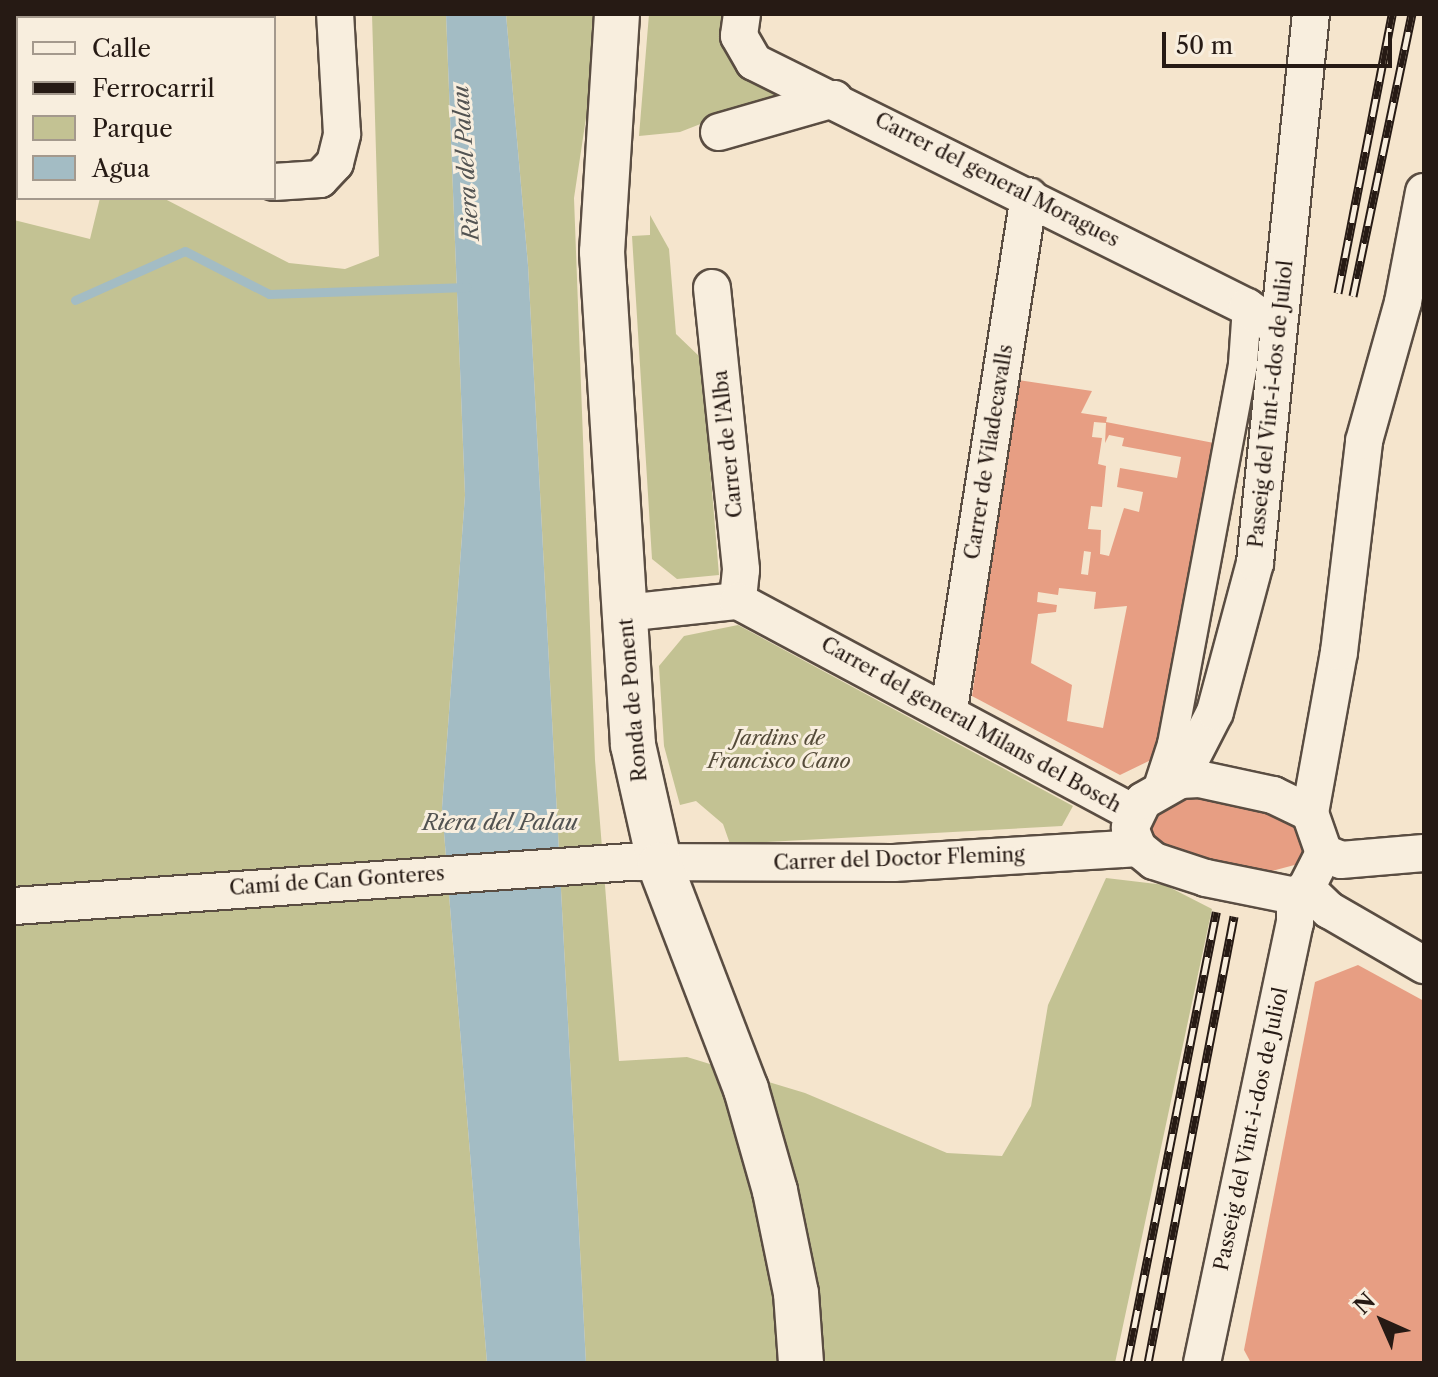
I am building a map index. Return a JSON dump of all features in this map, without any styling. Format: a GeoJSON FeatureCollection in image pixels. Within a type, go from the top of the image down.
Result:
{"type":"FeatureCollection","features":[{"type":"Feature","properties":{"kind":"main road","name":"Ronda de Ponent"},"geometry":{"type":"LineString","coordinates":[[617,14],[602,252],[633,745],[645,864],[763,1146],[790,1262],[801,1363]]}},
{"type":"Feature","properties":{"kind":"street"},"geometry":{"type":"LineString","coordinates":[[276,182],[320,179],[335,163],[342,134],[335,14]]}},
{"type":"Feature","properties":{"kind":"street","name":"Passeig del Vint-i-dos de Juliol"},"geometry":{"type":"LineString","coordinates":[[1152,808],[1215,712],[1255,563],[1311,14]]}},
{"type":"Feature","properties":{"kind":"street","name":"Carrer del general Moragues"},"geometry":{"type":"LineString","coordinates":[[742,16],[739,36],[754,62],[834,99],[1247,307],[1278,329]]}},
{"type":"Feature","properties":{"kind":"street"},"geometry":{"type":"LineString","coordinates":[[719,132],[834,99]]}},
{"type":"Feature","properties":{"kind":"street"},"geometry":{"type":"LineString","coordinates":[[1424,192],[1403,302],[1364,441],[1339,652],[1310,813],[1324,853],[1341,860],[1424,853]]}},
{"type":"Feature","properties":{"kind":"street","name":"Carrer de Viladecavalls"},"geometry":{"type":"LineString","coordinates":[[949,709],[1029,196]]}},
{"type":"Feature","properties":{"kind":"street","name":"Carrer de l'Alba"},"geometry":{"type":"LineString","coordinates":[[712,288],[741,570],[738,601]]}},
{"type":"Feature","properties":{"kind":"street"},"geometry":{"type":"LineString","coordinates":[[1247,307],[1243,364],[1178,714],[1152,808],[1273,795],[1310,813]]}},
{"type":"Feature","properties":{"kind":"street"},"geometry":{"type":"LineString","coordinates":[[625,613],[738,601]]}},
{"type":"Feature","properties":{"kind":"street","name":"Carrer del general Milans del Bosch"},"geometry":{"type":"LineString","coordinates":[[738,601],[1152,808],[1154,861],[1206,878],[1301,892]]}},
{"type":"Feature","properties":{"kind":"street","name":"Carrer del Doctor Fleming"},"geometry":{"type":"LineString","coordinates":[[645,864],[894,863],[1152,808]]}},
{"type":"Feature","properties":{"kind":"street"},"geometry":{"type":"LineString","coordinates":[[1324,853],[1301,892],[1424,965]]}},
{"type":"Feature","properties":{"kind":"street","name":"Camí de Can Gonteres"},"geometry":{"type":"LineString","coordinates":[[14,906],[409,875],[645,864]]}},
{"type":"Feature","properties":{"kind":"street","name":"Passeig del Vint-i-dos de Juliol"},"geometry":{"type":"LineString","coordinates":[[1202,1363],[1301,892]]}},
{"type":"Feature","properties":{"kind":"green space"},"geometry":{"type":"Polygon","coordinates":[[[372,14],[446,14],[465,495],[442,808],[487,1363],[14,1363],[14,220],[90,239],[100,200],[167,200],[289,263],[345,269],[379,256],[372,14]]]}},
{"type":"Feature","properties":{"kind":"green space"},"geometry":{"type":"Polygon","coordinates":[[[506,14],[595,14],[596,51],[574,198],[595,760],[619,1061],[687,1057],[805,1093],[947,1153],[1002,1156],[1031,1106],[1048,1005],[1106,878],[1165,885],[1212,909],[1115,1363],[586,1363],[528,265],[506,14]]]}},
{"type":"Feature","properties":{"kind":"green space"},"geometry":{"type":"Polygon","coordinates":[[[649,14],[725,14],[726,51],[745,72],[785,91],[680,132],[639,136],[649,14]]]}},
{"type":"Feature","properties":{"kind":"green space"},"geometry":{"type":"Polygon","coordinates":[[[650,215],[669,249],[676,334],[701,358],[719,575],[677,579],[652,559],[632,236],[650,235],[650,215]]]}},
{"type":"Feature","properties":{"kind":"green space","name":"Jardins de Francisco Cano"},"geometry":{"type":"Polygon","coordinates":[[[738,625],[1073,806],[1062,826],[730,844],[723,824],[696,801],[680,805],[664,746],[659,666],[684,636],[738,625]]]}},
{"type":"Feature","properties":{"kind":"water","name":"Riera del Palau"},"geometry":{"type":"Polygon","coordinates":[[[446,14],[506,14],[528,265],[586,1363],[487,1363],[442,808],[465,495],[446,14]]]}},
{"type":"Feature","properties":{"kind":"building"},"geometry":{"type":"Polygon","coordinates":[[[14,14],[31,16],[16,16],[14,56],[14,14]]]}},
{"type":"Feature","properties":{"kind":"building"},"geometry":{"type":"Polygon","coordinates":[[[96,14],[154,16],[96,16],[96,14]]]}},
{"type":"Feature","properties":{"kind":"building"},"geometry":{"type":"Polygon","coordinates":[[[1018,380],[1092,391],[1081,413],[1107,417],[1106,422],[1219,444],[1155,758],[1120,775],[972,696],[1018,380]],[[1094,422],[1092,437],[1102,438],[1098,464],[1106,466],[1102,507],[1091,506],[1088,529],[1101,530],[1100,554],[1109,556],[1124,508],[1139,512],[1143,492],[1117,487],[1120,468],[1177,478],[1181,457],[1122,446],[1124,438],[1109,435],[1105,443],[1106,423],[1094,422]],[[1084,551],[1081,574],[1088,575],[1091,552],[1084,551]],[[1059,588],[1058,595],[1038,592],[1037,602],[1057,605],[1056,612],[1038,614],[1031,663],[1072,685],[1067,721],[1103,728],[1127,606],[1094,609],[1096,592],[1059,588]]]}},
{"type":"Feature","properties":{"kind":"building"},"geometry":{"type":"Polygon","coordinates":[[[1169,794],[1265,801],[1311,836],[1302,863],[1257,875],[1203,866],[1148,838],[1148,823],[1169,794]]]}},
{"type":"Feature","properties":{"kind":"building"},"geometry":{"type":"Polygon","coordinates":[[[1358,965],[1424,1001],[1424,1363],[1251,1363],[1244,1350],[1315,982],[1358,965]]]}},
{"type":"Feature","properties":{"kind":"waterway"},"geometry":{"type":"LineString","coordinates":[[75,300],[185,251],[269,294],[467,287]]}},
{"type":"Feature","properties":{"kind":"railway"},"geometry":{"type":"LineString","coordinates":[[1338,293],[1392,14]]}},
{"type":"Feature","properties":{"kind":"railway"},"geometry":{"type":"LineString","coordinates":[[1353,296],[1412,14]]}},
{"type":"Feature","properties":{"kind":"railway"},"geometry":{"type":"LineString","coordinates":[[1127,1363],[1216,912]]}},
{"type":"Feature","properties":{"kind":"railway"},"geometry":{"type":"LineString","coordinates":[[1148,1363],[1234,916]]}}]}
